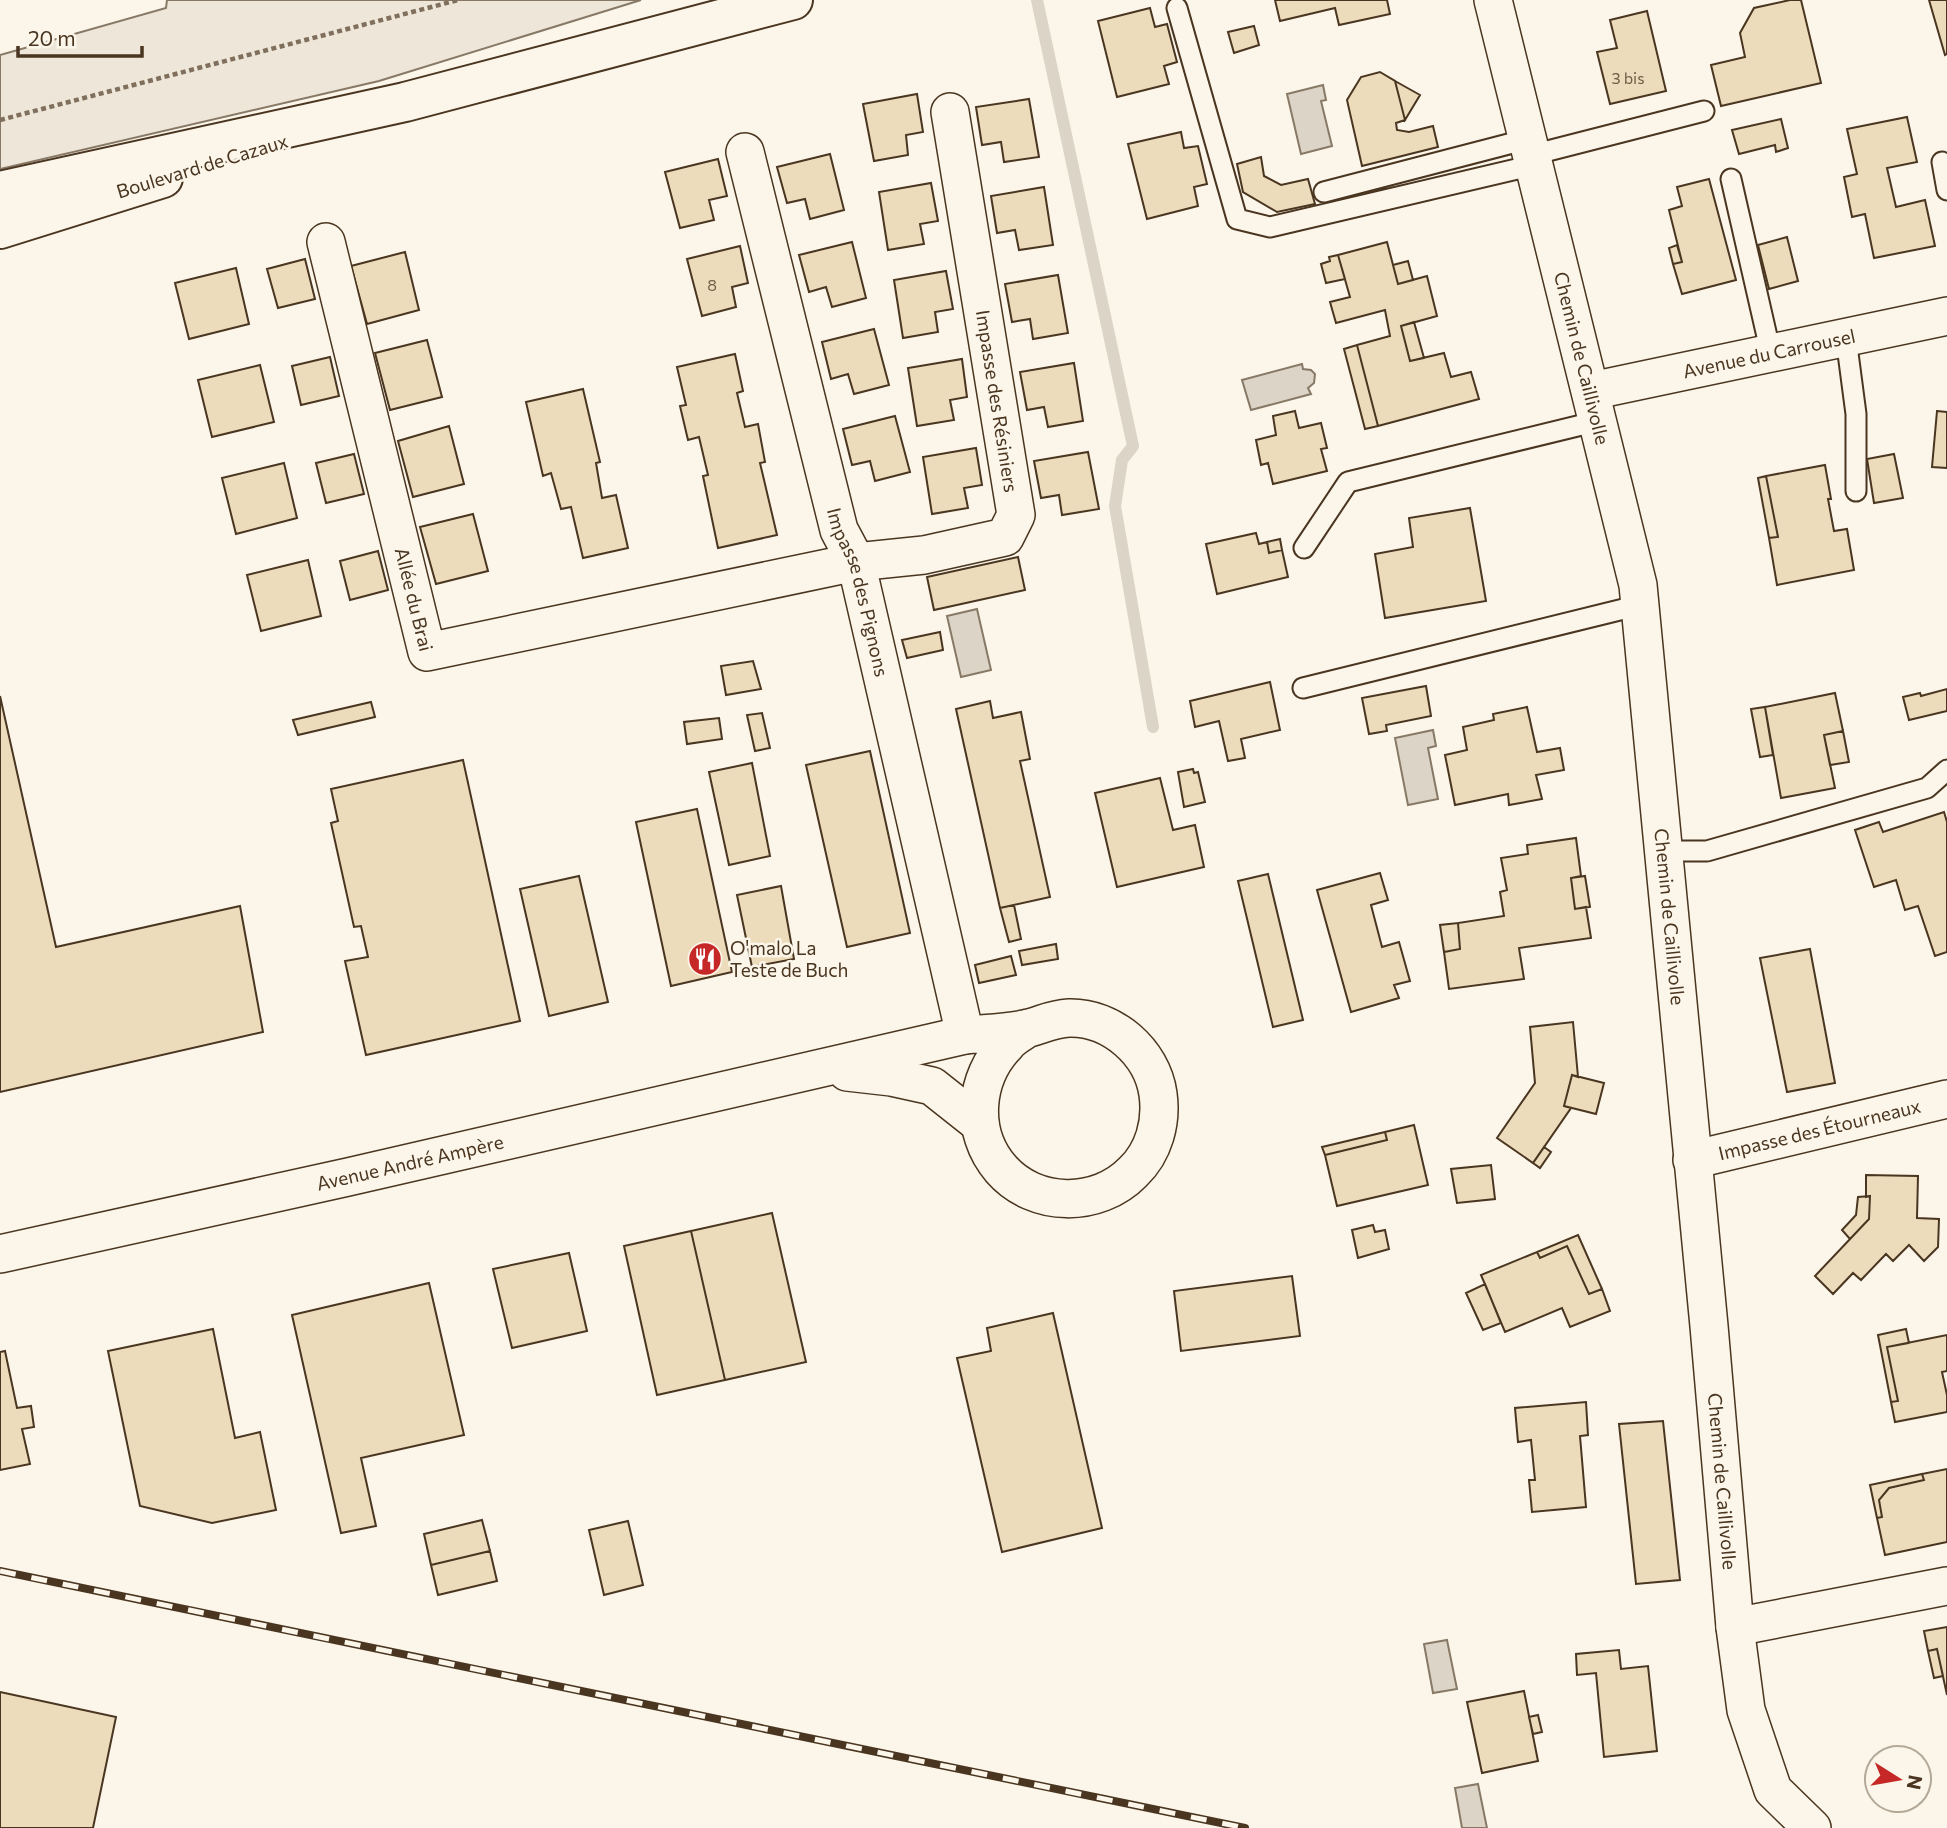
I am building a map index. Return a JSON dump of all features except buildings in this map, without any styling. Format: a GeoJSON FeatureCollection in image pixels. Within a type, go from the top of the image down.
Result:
{"type":"FeatureCollection","features":[{"type":"Feature","properties":{"kind":"main road","name":"Boulevard de Cazaux"},"geometry":{"type":"LineString","coordinates":[[0,191],[405,102],[793,0]]}},
{"type":"Feature","properties":{"kind":"main road","name":"Boulevard de Cazaux"},"geometry":{"type":"LineString","coordinates":[[0,229],[405,102]]}},
{"type":"Feature","properties":{"kind":"street","name":"Chemin de Caillivolle"},"geometry":{"type":"LineString","coordinates":[[1493,0],[1638,585],[1735,1627],[1746,1710],[1773,1790],[1812,1828]]}},
{"type":"Feature","properties":{"kind":"street","name":"Impasse des Résiniers"},"geometry":{"type":"LineString","coordinates":[[856,562],[924,555],[1004,537],[1016,515],[950,112]]}},
{"type":"Feature","properties":{"kind":"street","name":"Impasse des Pignons"},"geometry":{"type":"LineString","coordinates":[[745,152],[839,530],[856,562],[965,1035]]}},
{"type":"Feature","properties":{"kind":"street","name":"Allée du Brai"},"geometry":{"type":"LineString","coordinates":[[326,242],[427,652],[856,562]]}},
{"type":"Feature","properties":{"kind":"street","name":"Avenue du Carrousel"},"geometry":{"type":"LineString","coordinates":[[1594,406],[1771,354],[1947,316]]}},
{"type":"Feature","properties":{"kind":"street","name":"Avenue André Ampère"},"geometry":{"type":"LineString","coordinates":[[1072,1018],[1095,1022],[1115,1031],[1133,1045],[1147,1063],[1156,1084],[1160,1107],[1157,1129],[1149,1151],[1135,1171],[1115,1187],[1092,1196],[1068,1199],[1043,1195],[1021,1185],[1001,1169],[988,1148],[981,1125],[979,1102],[984,1079],[994,1058],[1009,1041],[1028,1028],[1049,1020],[1072,1018]]}},
{"type":"Feature","properties":{"kind":"street","name":"Avenue André Ampère"},"geometry":{"type":"LineString","coordinates":[[0,1254],[965,1035],[1028,1028]]}},
{"type":"Feature","properties":{"kind":"street","name":"Avenue André Ampère"},"geometry":{"type":"LineString","coordinates":[[818,1069],[891,1077],[932,1086],[981,1125]]}},
{"type":"Feature","properties":{"kind":"street","name":"Impasse des Étourneaux"},"geometry":{"type":"LineString","coordinates":[[1692,1160],[1947,1099]]}},
{"type":"Feature","properties":{"kind":"street"},"geometry":{"type":"LineString","coordinates":[[1735,1627],[1947,1586]]}},
{"type":"Feature","properties":{"kind":"lane"},"geometry":{"type":"LineString","coordinates":[[1177,8],[1237,219],[1270,227],[1531,153],[1703,111]]}},
{"type":"Feature","properties":{"kind":"lane"},"geometry":{"type":"LineString","coordinates":[[1324,192],[1531,153]]}},
{"type":"Feature","properties":{"kind":"lane"},"geometry":{"type":"LineString","coordinates":[[1942,162],[1947,190]]}},
{"type":"Feature","properties":{"kind":"lane"},"geometry":{"type":"LineString","coordinates":[[1731,179],[1771,354]]}},
{"type":"Feature","properties":{"kind":"lane"},"geometry":{"type":"LineString","coordinates":[[1846,338],[1856,414],[1856,491]]}},
{"type":"Feature","properties":{"kind":"lane"},"geometry":{"type":"LineString","coordinates":[[1304,548],[1348,482],[1594,406]]}},
{"type":"Feature","properties":{"kind":"lane"},"geometry":{"type":"LineString","coordinates":[[1303,688],[1640,605]]}},
{"type":"Feature","properties":{"kind":"lane"},"geometry":{"type":"LineString","coordinates":[[1663,851],[1707,851],[1746,840],[1927,788],[1947,770]]}},
{"type":"Feature","properties":{"kind":"path"},"geometry":{"type":"LineString","coordinates":[[0,120],[458,0]]}},
{"type":"Feature","properties":{"kind":"shaded area"},"geometry":{"type":"Polygon","coordinates":[[[167,0],[641,0],[379,81],[0,169],[0,55],[166,8],[167,0]]]}},
{"type":"Feature","properties":{"kind":"shaded area"},"geometry":{"type":"Polygon","coordinates":[[[1323,85],[1326,100],[1321,101],[1332,146],[1301,154],[1287,94],[1323,85]]]}},
{"type":"Feature","properties":{"kind":"shaded area"},"geometry":{"type":"Polygon","coordinates":[[[1302,364],[1303,369],[1311,370],[1315,374],[1314,383],[1308,388],[1311,394],[1251,410],[1242,380],[1302,364]]]}},
{"type":"Feature","properties":{"kind":"shaded area"},"geometry":{"type":"Polygon","coordinates":[[[977,609],[991,670],[961,677],[947,616],[977,609]]]}},
{"type":"Feature","properties":{"kind":"shaded area"},"geometry":{"type":"Polygon","coordinates":[[[1433,730],[1436,746],[1428,748],[1438,799],[1408,805],[1395,738],[1433,730]]]}},
{"type":"Feature","properties":{"kind":"shaded area"},"geometry":{"type":"Polygon","coordinates":[[[1447,1640],[1457,1689],[1433,1693],[1424,1644],[1447,1640]]]}},
{"type":"Feature","properties":{"kind":"shaded area"},"geometry":{"type":"Polygon","coordinates":[[[1478,1784],[1487,1828],[1462,1828],[1455,1788],[1478,1784]]]}},
{"type":"Feature","properties":{"kind":"waterway"},"geometry":{"type":"LineString","coordinates":[[1037,0],[1133,446],[1122,460],[1115,506],[1153,727]]}},
{"type":"Feature","properties":{"kind":"railway"},"geometry":{"type":"LineString","coordinates":[[0,1571],[1245,1828]]}},
{"type":"Feature","properties":{"kind":"place","name":"O'malo La Teste de Buch"},"geometry":{"type":"Point","coordinates":[705,959]}}]}
